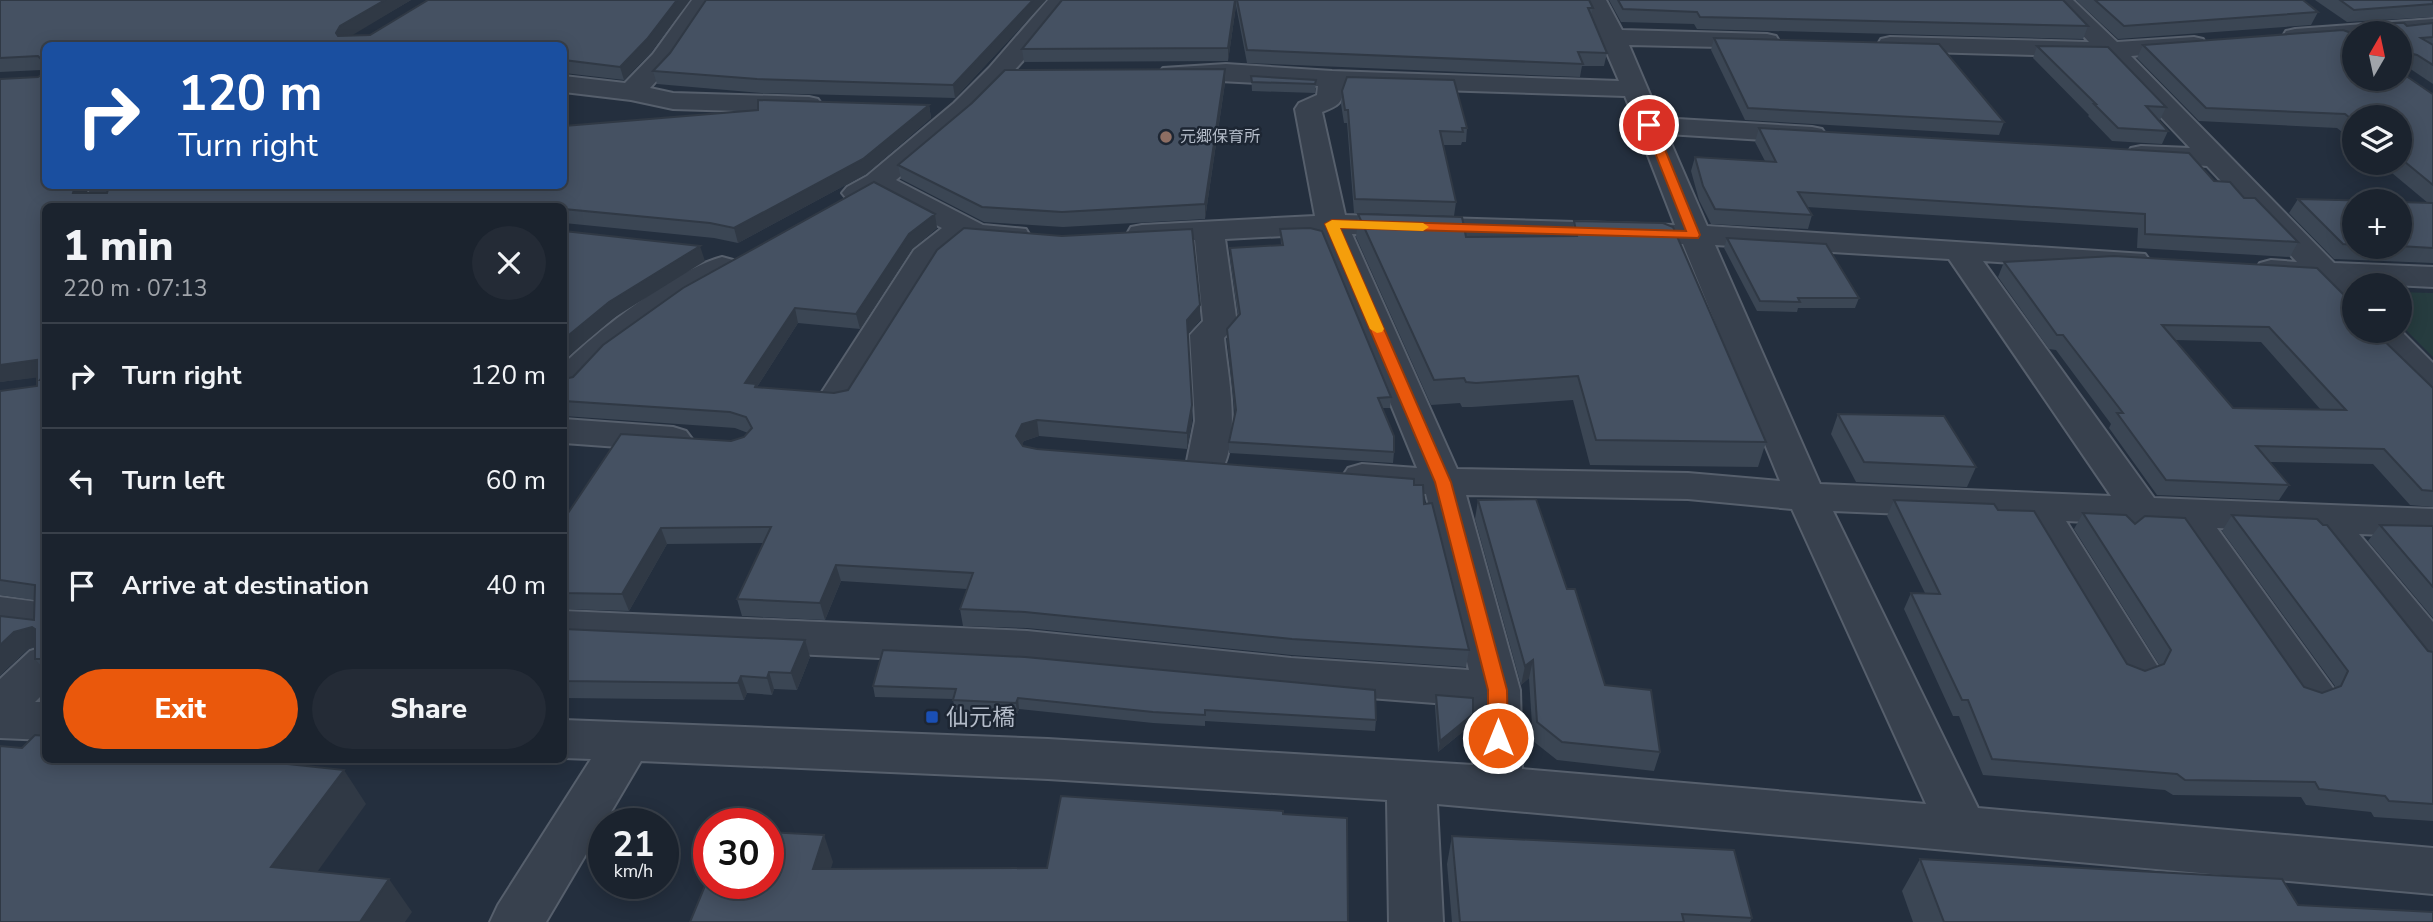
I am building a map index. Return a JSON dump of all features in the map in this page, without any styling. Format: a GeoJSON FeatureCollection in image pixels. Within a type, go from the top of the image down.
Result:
{"type":"FeatureCollection","features":[{"type":"Feature","properties":{"kind":"street"},"geometry":{"type":"LineString","coordinates":[[631,92],[646,80],[669,53],[687,20],[704,0]]}},
{"type":"Feature","properties":{"kind":"street"},"geometry":{"type":"LineString","coordinates":[[832,207],[877,182],[1012,73],[1060,0]]}},
{"type":"Feature","properties":{"kind":"street"},"geometry":{"type":"LineString","coordinates":[[1595,0],[1614,37],[1694,235],[1806,497],[1963,829]]}},
{"type":"Feature","properties":{"kind":"street"},"geometry":{"type":"LineString","coordinates":[[2060,0],[2342,290]]}},
{"type":"Feature","properties":{"kind":"street"},"geometry":{"type":"LineString","coordinates":[[2307,8],[2342,33]]}},
{"type":"Feature","properties":{"kind":"street"},"geometry":{"type":"LineString","coordinates":[[2412,29],[2433,26]]}},
{"type":"Feature","properties":{"kind":"street"},"geometry":{"type":"LineString","coordinates":[[1614,37],[1794,42]]}},
{"type":"Feature","properties":{"kind":"street"},"geometry":{"type":"LineString","coordinates":[[2273,38],[2342,37]]}},
{"type":"Feature","properties":{"kind":"street"},"geometry":{"type":"LineString","coordinates":[[1863,43],[2111,50],[2219,42]]}},
{"type":"Feature","properties":{"kind":"street"},"geometry":{"type":"LineString","coordinates":[[1146,73],[1226,72],[1332,79],[1635,89]]}},
{"type":"Feature","properties":{"kind":"street"},"geometry":{"type":"LineString","coordinates":[[1332,79],[1330,99],[1308,109],[1332,224],[1443,482],[1497,690],[1498,787]]}},
{"type":"Feature","properties":{"kind":"street"},"geometry":{"type":"LineString","coordinates":[[567,85],[631,92],[673,101],[841,106]]}},
{"type":"Feature","properties":{"kind":"street"},"geometry":{"type":"LineString","coordinates":[[922,108],[964,110]]}},
{"type":"Feature","properties":{"kind":"street"},"geometry":{"type":"LineString","coordinates":[[1649,125],[1843,136]]}},
{"type":"Feature","properties":{"kind":"street"},"geometry":{"type":"LineString","coordinates":[[2118,152],[2215,158]]}},
{"type":"Feature","properties":{"kind":"street"},"geometry":{"type":"LineString","coordinates":[[877,182],[977,234],[1039,237]]}},
{"type":"Feature","properties":{"kind":"street"},"geometry":{"type":"LineString","coordinates":[[1116,236],[1332,224],[1694,235],[2162,263]]}},
{"type":"Feature","properties":{"kind":"street"},"geometry":{"type":"LineString","coordinates":[[838,395],[925,257],[963,227]]}},
{"type":"Feature","properties":{"kind":"street"},"geometry":{"type":"LineString","coordinates":[[1205,466],[1214,421],[1207,335],[1220,324],[1209,231]]}},
{"type":"Feature","properties":{"kind":"street"},"geometry":{"type":"LineString","coordinates":[[567,380],[595,352],[674,294],[742,256],[701,249]]}},
{"type":"Feature","properties":{"kind":"street"},"geometry":{"type":"LineString","coordinates":[[1959,251],[2142,511]]}},
{"type":"Feature","properties":{"kind":"street"},"geometry":{"type":"LineString","coordinates":[[2244,268],[2433,277]]}},
{"type":"Feature","properties":{"kind":"street"},"geometry":{"type":"LineString","coordinates":[[2394,343],[2433,383]]}},
{"type":"Feature","properties":{"kind":"street"},"geometry":{"type":"LineString","coordinates":[[567,431],[709,441]]}},
{"type":"Feature","properties":{"kind":"street"},"geometry":{"type":"LineString","coordinates":[[1164,463],[1245,469]]}},
{"type":"Feature","properties":{"kind":"street"},"geometry":{"type":"LineString","coordinates":[[1324,474],[1443,482],[1688,486],[1806,497],[2433,523]]}},
{"type":"Feature","properties":{"kind":"street"},"geometry":{"type":"LineString","coordinates":[[2036,506],[2135,667]]}},
{"type":"Feature","properties":{"kind":"street"},"geometry":{"type":"LineString","coordinates":[[2185,513],[2310,688]]}},
{"type":"Feature","properties":{"kind":"street"},"geometry":{"type":"LineString","coordinates":[[2323,518],[2433,653]]}},
{"type":"Feature","properties":{"kind":"street"},"geometry":{"type":"LineString","coordinates":[[0,614],[42,619]]}},
{"type":"Feature","properties":{"kind":"street"},"geometry":{"type":"LineString","coordinates":[[567,627],[1027,648],[1291,675],[1497,690]]}},
{"type":"Feature","properties":{"kind":"street"},"geometry":{"type":"LineString","coordinates":[[0,707],[42,667]]}},
{"type":"Feature","properties":{"kind":"street"},"geometry":{"type":"LineString","coordinates":[[0,719],[42,721]]}},
{"type":"Feature","properties":{"kind":"street"},"geometry":{"type":"LineString","coordinates":[[567,739],[1048,759],[1498,787],[2432,871]]}},
{"type":"Feature","properties":{"kind":"street"},"geometry":{"type":"LineString","coordinates":[[517,922],[628,741]]}},
{"type":"Feature","properties":{"kind":"street"},"geometry":{"type":"LineString","coordinates":[[1411,782],[1416,922]]}},
{"type":"Feature","properties":{"kind":"green space"},"geometry":{"type":"Polygon","coordinates":[[[2412,292],[2433,293],[2433,357],[2412,336],[2412,292]]]}},
{"type":"Feature","properties":{"kind":"building"},"geometry":{"type":"Polygon","coordinates":[[[0,0],[385,0],[340,26],[336,33],[338,36],[370,35],[428,0],[677,0],[647,39],[620,67],[567,60],[567,42],[42,42],[42,189],[74,189],[73,193],[107,193],[108,189],[567,189],[567,126],[758,110],[758,100],[929,105],[863,159],[734,228],[710,223],[567,209],[567,203],[42,203],[42,659],[35,659],[35,629],[32,627],[14,632],[0,645],[0,616],[34,620],[35,585],[0,580],[0,391],[37,386],[37,360],[0,365],[0,79],[38,77],[41,75],[41,59],[38,56],[0,58],[0,0]]]}},
{"type":"Feature","properties":{"kind":"building"},"geometry":{"type":"Polygon","coordinates":[[[706,0],[1033,0],[953,85],[757,79],[653,71],[670,53],[706,0]]]}},
{"type":"Feature","properties":{"kind":"building"},"geometry":{"type":"Polygon","coordinates":[[[1062,0],[1235,0],[1228,48],[1022,49],[1062,0]]]}},
{"type":"Feature","properties":{"kind":"building"},"geometry":{"type":"Polygon","coordinates":[[[1237,0],[1589,0],[1593,8],[1588,8],[1607,53],[1578,52],[1583,64],[1247,50],[1237,0]]]}},
{"type":"Feature","properties":{"kind":"building"},"geometry":{"type":"Polygon","coordinates":[[[1618,0],[2063,0],[2088,26],[1700,17],[1697,12],[1623,9],[1618,0]]]}},
{"type":"Feature","properties":{"kind":"building"},"geometry":{"type":"Polygon","coordinates":[[[2095,0],[2303,0],[2318,12],[2124,26],[2095,0]]]}},
{"type":"Feature","properties":{"kind":"building"},"geometry":{"type":"Polygon","coordinates":[[[2340,0],[2433,0],[2433,4],[2354,10],[2340,0]]]}},
{"type":"Feature","properties":{"kind":"building"},"geometry":{"type":"Polygon","coordinates":[[[2433,23],[2433,37],[2421,38],[2433,45],[2433,65],[2412,54],[2412,25],[2433,23]]]}},
{"type":"Feature","properties":{"kind":"building"},"geometry":{"type":"Polygon","coordinates":[[[2342,30],[2342,91],[2412,91],[2412,80],[2433,94],[2433,185],[2412,168],[2412,105],[2342,105],[2342,114],[2206,108],[2143,45],[2342,30]]]}},
{"type":"Feature","properties":{"kind":"building"},"geometry":{"type":"Polygon","coordinates":[[[1714,38],[1939,44],[2004,122],[1748,108],[1714,38]]]}},
{"type":"Feature","properties":{"kind":"building"},"geometry":{"type":"Polygon","coordinates":[[[2037,46],[2108,47],[2166,107],[2146,106],[2168,131],[2118,128],[2037,46]]]}},
{"type":"Feature","properties":{"kind":"building"},"geometry":{"type":"Polygon","coordinates":[[[1225,69],[1205,204],[1062,212],[982,207],[898,165],[972,103],[1005,70],[1225,69]]]}},
{"type":"Feature","properties":{"kind":"building"},"geometry":{"type":"Polygon","coordinates":[[[1251,76],[1316,80],[1315,84],[1252,82],[1251,76]]]}},
{"type":"Feature","properties":{"kind":"building"},"geometry":{"type":"Polygon","coordinates":[[[1347,77],[1454,80],[1467,128],[1462,128],[1463,132],[1440,131],[1456,202],[1355,199],[1348,110],[1345,110],[1342,91],[1347,77]]]}},
{"type":"Feature","properties":{"kind":"building"},"geometry":{"type":"Polygon","coordinates":[[[1759,128],[2189,153],[2214,181],[2230,182],[2244,198],[2255,198],[2298,242],[2145,234],[2145,214],[1798,192],[1812,215],[1715,209],[1703,186],[1695,157],[1776,162],[1759,128]]]}},
{"type":"Feature","properties":{"kind":"building"},"geometry":{"type":"Polygon","coordinates":[[[874,182],[935,214],[909,234],[856,314],[795,308],[745,383],[756,384],[755,387],[834,393],[848,390],[937,250],[964,228],[1062,236],[1192,229],[1200,305],[1187,320],[1192,405],[1187,433],[1037,420],[1022,424],[1016,436],[1023,446],[1037,449],[1414,479],[1414,485],[1423,485],[1424,504],[1432,503],[1469,650],[1292,639],[1025,612],[960,609],[973,573],[836,565],[820,603],[737,599],[771,527],[661,528],[622,594],[567,593],[567,515],[621,434],[731,441],[744,437],[752,428],[746,417],[730,412],[567,401],[567,378],[573,377],[603,345],[683,288],[874,182]]]}},
{"type":"Feature","properties":{"kind":"building"},"geometry":{"type":"Polygon","coordinates":[[[2298,199],[2342,200],[2342,243],[2298,199]]]}},
{"type":"Feature","properties":{"kind":"building"},"geometry":{"type":"Polygon","coordinates":[[[2412,202],[2433,203],[2433,248],[2412,247],[2412,202]]]}},
{"type":"Feature","properties":{"kind":"building"},"geometry":{"type":"Polygon","coordinates":[[[1358,214],[1462,217],[1466,237],[1577,236],[1574,221],[1663,223],[1673,227],[1766,442],[1596,440],[1578,376],[1476,383],[1466,382],[1464,378],[1434,380],[1358,214]]]}},
{"type":"Feature","properties":{"kind":"building"},"geometry":{"type":"Polygon","coordinates":[[[1310,228],[1322,231],[1391,397],[1378,398],[1394,436],[1394,452],[1229,442],[1236,410],[1227,329],[1240,314],[1230,248],[1283,245],[1280,229],[1310,228]]]}},
{"type":"Feature","properties":{"kind":"building"},"geometry":{"type":"Polygon","coordinates":[[[567,231],[700,246],[609,302],[567,337],[567,231]]]}},
{"type":"Feature","properties":{"kind":"building"},"geometry":{"type":"Polygon","coordinates":[[[1727,238],[1826,244],[1859,298],[1798,298],[1800,302],[1760,301],[1727,238]]]}},
{"type":"Feature","properties":{"kind":"building"},"geometry":{"type":"Polygon","coordinates":[[[2114,256],[2317,268],[2342,293],[2342,343],[2386,343],[2433,388],[2433,491],[2422,490],[2384,449],[2256,446],[2289,485],[2166,480],[2117,413],[2123,413],[2063,335],[2057,335],[2004,262],[2114,256]],[[2162,325],[2233,408],[2346,410],[2269,327],[2162,325]]]}},
{"type":"Feature","properties":{"kind":"building"},"geometry":{"type":"Polygon","coordinates":[[[1838,414],[1944,416],[1976,467],[1864,462],[1838,414]]]}},
{"type":"Feature","properties":{"kind":"building"},"geometry":{"type":"Polygon","coordinates":[[[1536,499],[1567,589],[1575,589],[1605,685],[1651,690],[1660,752],[1562,742],[1537,722],[1533,660],[1525,666],[1478,500],[1536,499]]]}},
{"type":"Feature","properties":{"kind":"building"},"geometry":{"type":"Polygon","coordinates":[[[1894,500],[1994,504],[1998,510],[2034,511],[2127,664],[2145,671],[2164,664],[2171,650],[2083,513],[2126,515],[2135,524],[2145,516],[2185,518],[2304,687],[2322,693],[2341,686],[2348,671],[2232,515],[2317,519],[2327,525],[2428,651],[2433,652],[2433,804],[2389,801],[2385,796],[2319,789],[2315,782],[2185,780],[2177,774],[1992,759],[1968,700],[1962,700],[1911,593],[1940,594],[1894,500]]]}},
{"type":"Feature","properties":{"kind":"building"},"geometry":{"type":"Polygon","coordinates":[[[2380,525],[2433,526],[2433,587],[2380,525]]]}},
{"type":"Feature","properties":{"kind":"building"},"geometry":{"type":"Polygon","coordinates":[[[567,629],[805,640],[791,673],[769,672],[767,678],[741,676],[738,683],[567,681],[567,629]]]}},
{"type":"Feature","properties":{"kind":"building"},"geometry":{"type":"Polygon","coordinates":[[[883,650],[1025,657],[1375,690],[1376,720],[1205,710],[1205,715],[1153,712],[1018,698],[1016,703],[953,700],[956,689],[873,686],[883,650]]]}},
{"type":"Feature","properties":{"kind":"building"},"geometry":{"type":"Polygon","coordinates":[[[1436,695],[1473,698],[1473,714],[1440,741],[1436,695]]]}},
{"type":"Feature","properties":{"kind":"building"},"geometry":{"type":"Polygon","coordinates":[[[35,735],[42,736],[42,763],[278,763],[344,770],[271,867],[389,879],[360,922],[0,922],[0,746],[22,748],[35,735]]]}},
{"type":"Feature","properties":{"kind":"building"},"geometry":{"type":"Polygon","coordinates":[[[1061,796],[1347,818],[1348,922],[690,922],[700,899],[784,899],[784,833],[824,835],[813,869],[1047,868],[1061,796]]]}},
{"type":"Feature","properties":{"kind":"building"},"geometry":{"type":"Polygon","coordinates":[[[1452,836],[1734,850],[1752,918],[1682,914],[1684,922],[1460,922],[1452,836]]]}},
{"type":"Feature","properties":{"kind":"building"},"geometry":{"type":"Polygon","coordinates":[[[1920,859],[2282,879],[2298,905],[2433,912],[2433,922],[1944,922],[1920,859]]]}},
{"type":"Feature","properties":{"kind":"slow traffic"},"geometry":{"type":"LineString","coordinates":[[1377,329],[1332,224],[1423,227]]}},
{"type":"Feature","properties":{"kind":"place","name":"元郷保育所"},"geometry":{"type":"Point","coordinates":[1166,137]}},
{"type":"Feature","properties":{"kind":"place","name":"仙元橋"},"geometry":{"type":"Point","coordinates":[932,717]}},
{"type":"Feature","properties":{"kind":"route"},"geometry":{"type":"LineString","coordinates":[[1498,738],[1497,690],[1443,482],[1332,224],[1694,235],[1649,125]]}}]}
